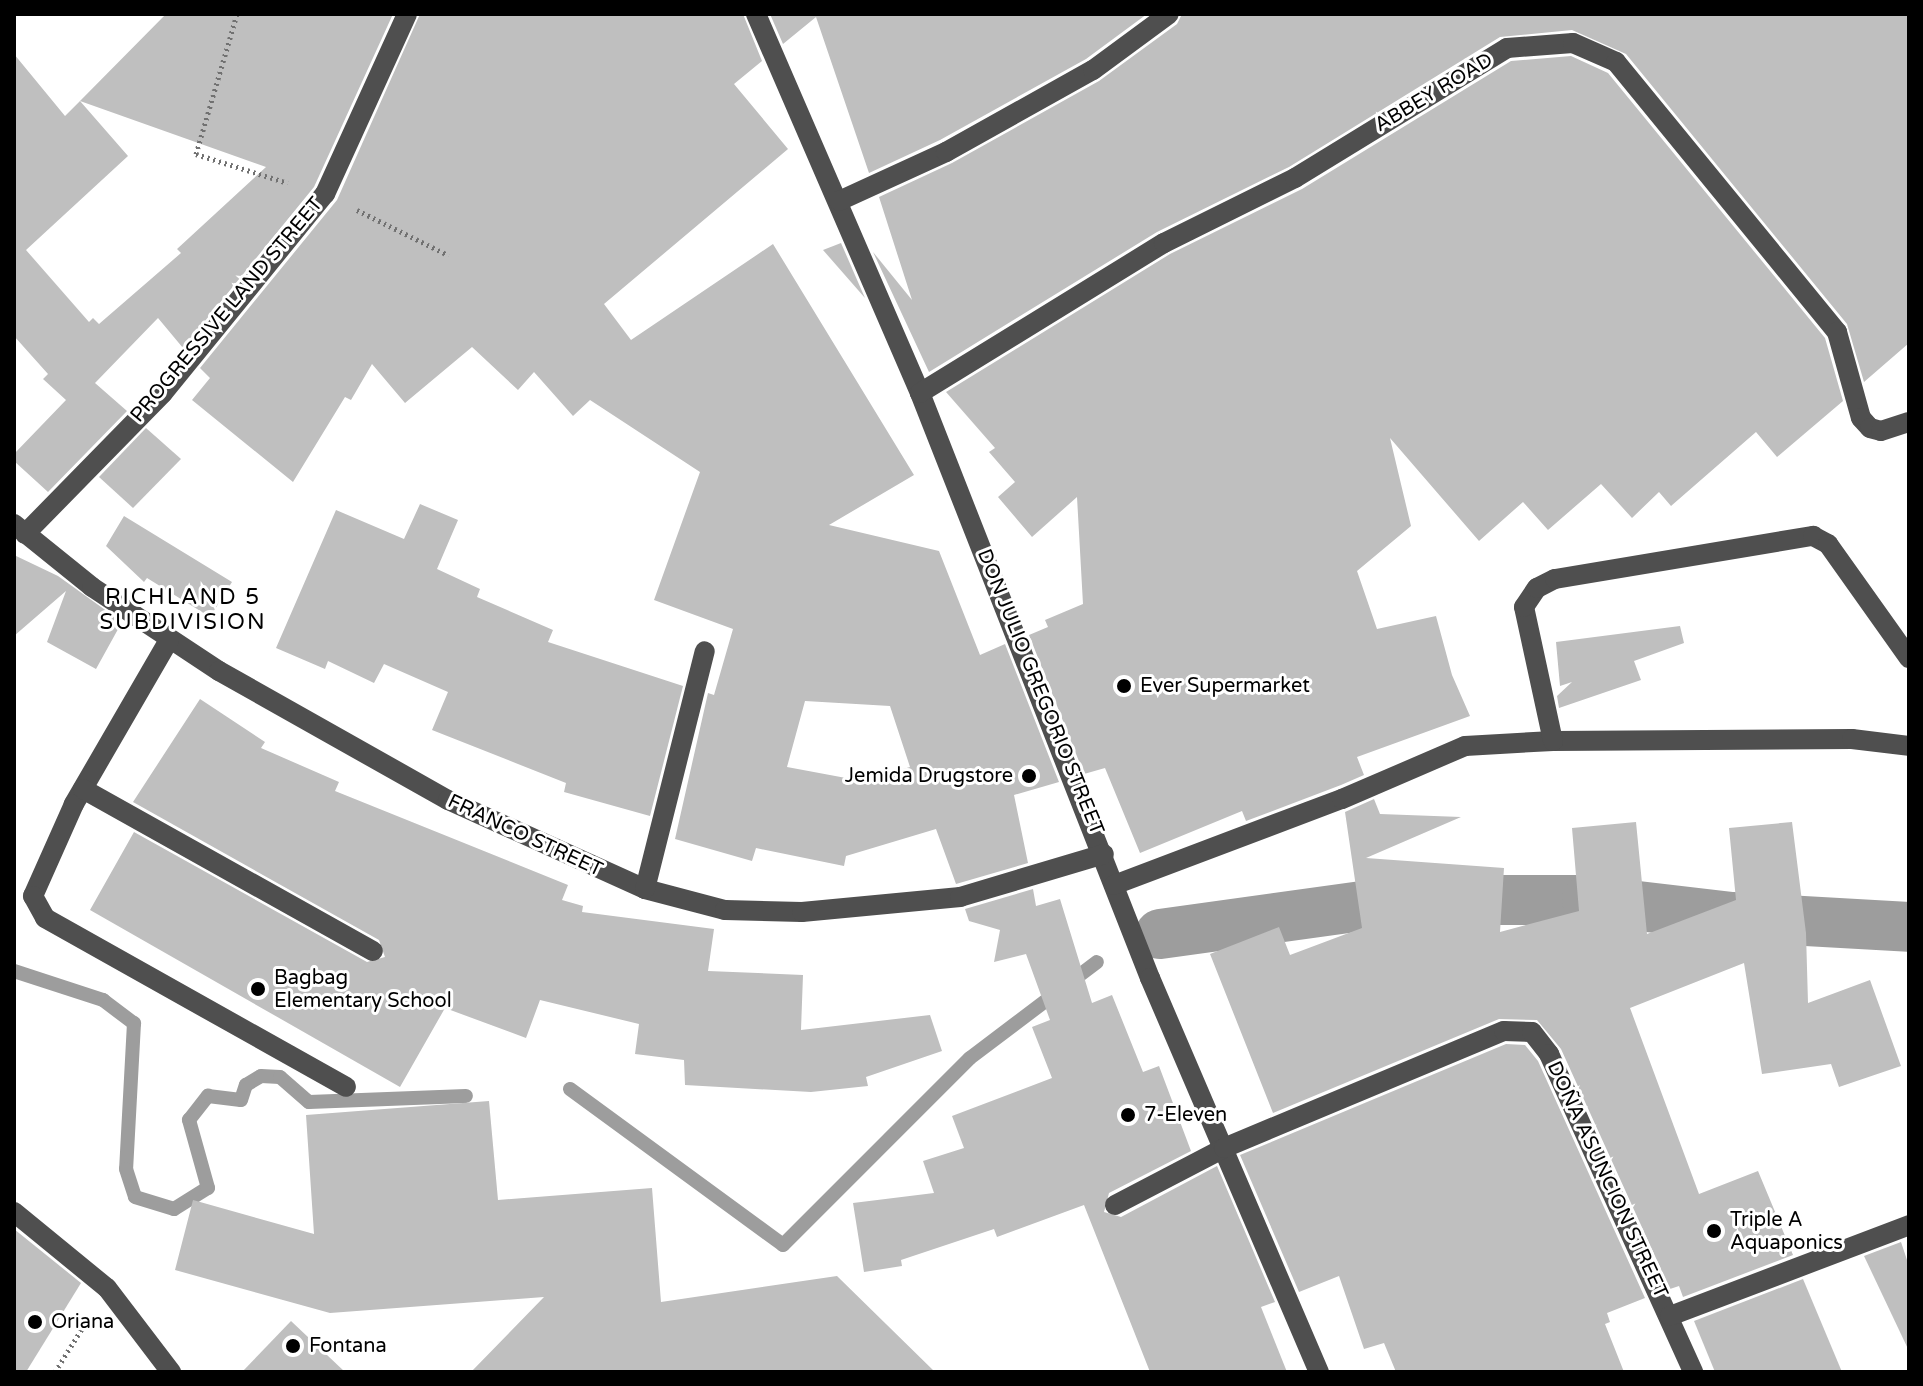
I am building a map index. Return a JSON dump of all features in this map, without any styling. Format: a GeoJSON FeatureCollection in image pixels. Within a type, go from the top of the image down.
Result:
{"type":"FeatureCollection","features":[{"type":"Feature","properties":{"kind":"street","name":"PROGRESSIVE LAND STREET"},"geometry":{"type":"LineString","coordinates":[[20,529],[163,393],[325,194],[407,14]]}},
{"type":"Feature","properties":{"kind":"street","name":"DON JULIO GREGORIO STREET"},"geometry":{"type":"LineString","coordinates":[[756,14],[920,393],[1114,885],[1319,1372]]}},
{"type":"Feature","properties":{"kind":"street"},"geometry":{"type":"LineString","coordinates":[[839,201],[946,152],[1093,70],[1169,14]]}},
{"type":"Feature","properties":{"kind":"street","name":"ABBEY ROAD"},"geometry":{"type":"LineString","coordinates":[[920,393],[1164,243],[1295,178],[1507,48],[1573,43],[1616,62],[1837,332],[1861,418],[1870,428],[1881,431],[1909,422]]}},
{"type":"Feature","properties":{"kind":"street","name":"FRANCO STREET"},"geometry":{"type":"LineString","coordinates":[[20,529],[169,640],[448,800],[645,889],[725,910],[802,912],[960,897],[1104,854]]}},
{"type":"Feature","properties":{"kind":"street"},"geometry":{"type":"LineString","coordinates":[[1553,741],[1524,607],[1537,588],[1555,579],[1813,536],[1828,544],[1909,658]]}},
{"type":"Feature","properties":{"kind":"street"},"geometry":{"type":"LineString","coordinates":[[169,640],[83,789],[33,896],[45,918],[346,1087]]}},
{"type":"Feature","properties":{"kind":"street"},"geometry":{"type":"LineString","coordinates":[[645,889],[705,651]]}},
{"type":"Feature","properties":{"kind":"street"},"geometry":{"type":"LineString","coordinates":[[1114,885],[1342,799],[1465,746],[1553,741],[1852,739],[1909,746]]}},
{"type":"Feature","properties":{"kind":"street"},"geometry":{"type":"LineString","coordinates":[[83,789],[373,951]]}},
{"type":"Feature","properties":{"kind":"street","name":"DOÑA ASUNCION STREET"},"geometry":{"type":"LineString","coordinates":[[1224,1148],[1504,1031],[1532,1032],[1549,1054],[1693,1372]]}},
{"type":"Feature","properties":{"kind":"street"},"geometry":{"type":"LineString","coordinates":[[1115,1205],[1224,1148]]}},
{"type":"Feature","properties":{"kind":"street"},"geometry":{"type":"LineString","coordinates":[[14,1212],[107,1288],[171,1372]]}},
{"type":"Feature","properties":{"kind":"street"},"geometry":{"type":"LineString","coordinates":[[1670,1316],[1909,1225]]}},
{"type":"Feature","properties":{"kind":"path"},"geometry":{"type":"LineString","coordinates":[[237,14],[196,154],[325,194],[448,255]]}},
{"type":"Feature","properties":{"kind":"path"},"geometry":{"type":"LineString","coordinates":[[55,1372],[107,1288]]}},
{"type":"Feature","properties":{"kind":"building"},"geometry":{"type":"Polygon","coordinates":[[[166,14],[393,14],[314,187],[183,348],[158,318],[95,383],[127,411],[48,492],[14,461],[14,454],[66,400],[43,379],[48,374],[14,336],[14,54],[65,116],[166,14]],[[80,101],[128,156],[26,250],[89,322],[93,318],[99,324],[181,253],[177,249],[266,167],[80,101]]]}},
{"type":"Feature","properties":{"kind":"building"},"geometry":{"type":"Polygon","coordinates":[[[420,14],[743,14],[762,61],[734,84],[788,149],[604,304],[631,340],[773,244],[914,475],[829,525],[939,551],[980,655],[1005,644],[1059,782],[1014,795],[1028,863],[956,884],[936,829],[846,856],[844,866],[756,848],[752,861],[675,839],[708,693],[714,695],[733,629],[654,600],[700,472],[590,400],[573,416],[534,372],[518,390],[472,347],[405,403],[372,364],[351,400],[345,397],[293,482],[192,400],[210,378],[200,368],[337,200],[420,14]],[[805,701],[787,767],[862,781],[910,767],[890,706],[805,701]]]}},
{"type":"Feature","properties":{"kind":"building"},"geometry":{"type":"Polygon","coordinates":[[[770,14],[1147,14],[1086,59],[940,140],[869,173],[816,17],[783,44],[770,14]]]}},
{"type":"Feature","properties":{"kind":"building"},"geometry":{"type":"Polygon","coordinates":[[[1182,14],[1909,14],[1909,343],[1864,382],[1847,324],[1626,54],[1572,30],[1500,37],[1289,167],[1157,232],[929,372],[873,252],[912,300],[879,197],[952,163],[1099,81],[1177,24],[1182,14]]]}},
{"type":"Feature","properties":{"kind":"building"},"geometry":{"type":"Polygon","coordinates":[[[1571,56],[1608,73],[1825,338],[1843,401],[1777,457],[1756,432],[1671,506],[1659,492],[1632,518],[1601,484],[1548,530],[1523,502],[1479,541],[1390,438],[1411,526],[1357,571],[1377,629],[1436,616],[1452,675],[1470,716],[1357,757],[1364,775],[1341,785],[1246,821],[1242,811],[1140,853],[1105,768],[1084,774],[1029,635],[1048,627],[1045,620],[1083,604],[1077,497],[1032,537],[998,497],[1015,482],[989,452],[995,448],[946,392],[1170,254],[1302,189],[1511,61],[1571,56]]]}},
{"type":"Feature","properties":{"kind":"building"},"geometry":{"type":"Polygon","coordinates":[[[841,243],[865,298],[823,250],[841,243]]]}},
{"type":"Feature","properties":{"kind":"building"},"geometry":{"type":"Polygon","coordinates":[[[146,428],[181,459],[133,508],[99,477],[146,428]]]}},
{"type":"Feature","properties":{"kind":"building"},"geometry":{"type":"Polygon","coordinates":[[[420,504],[458,520],[437,569],[480,589],[477,597],[553,630],[548,642],[683,686],[650,816],[564,792],[566,783],[432,730],[448,692],[384,664],[374,683],[328,661],[325,669],[276,648],[336,510],[404,539],[420,504]]]}},
{"type":"Feature","properties":{"kind":"building"},"geometry":{"type":"Polygon","coordinates":[[[124,516],[232,582],[210,617],[147,578],[144,582],[106,546],[124,516]]]}},
{"type":"Feature","properties":{"kind":"building"},"geometry":{"type":"Polygon","coordinates":[[[14,555],[58,576],[122,622],[96,669],[47,642],[66,591],[14,636],[14,555]]]}},
{"type":"Feature","properties":{"kind":"building"},"geometry":{"type":"Polygon","coordinates":[[[1680,626],[1684,643],[1634,661],[1641,680],[1559,708],[1557,696],[1572,682],[1560,686],[1556,642],[1680,626]]]}},
{"type":"Feature","properties":{"kind":"building"},"geometry":{"type":"Polygon","coordinates":[[[200,699],[265,742],[261,748],[339,782],[335,791],[568,885],[562,900],[583,906],[582,912],[714,929],[708,971],[803,975],[801,1030],[930,1015],[942,1051],[866,1077],[868,1086],[811,1092],[685,1085],[684,1060],[635,1054],[639,1024],[540,1000],[526,1038],[445,1008],[400,1087],[90,910],[134,832],[367,962],[385,957],[379,940],[133,802],[200,699]]]}},
{"type":"Feature","properties":{"kind":"building"},"geometry":{"type":"Polygon","coordinates":[[[1374,799],[1380,814],[1461,817],[1366,858],[1504,868],[1500,932],[1579,911],[1572,828],[1636,822],[1647,934],[1736,900],[1729,828],[1792,822],[1806,933],[1808,1003],[1870,980],[1901,1066],[1839,1087],[1831,1064],[1762,1074],[1744,963],[1630,1008],[1699,1194],[1758,1171],[1793,1255],[1683,1297],[1679,1286],[1670,1289],[1561,1049],[1537,1020],[1499,1019],[1273,1113],[1210,954],[1279,927],[1290,955],[1362,928],[1345,812],[1374,799]]]}},
{"type":"Feature","properties":{"kind":"building"},"geometry":{"type":"Polygon","coordinates":[[[1033,889],[1036,906],[1060,899],[1092,1003],[1112,995],[1143,1072],[1159,1066],[1191,1151],[1109,1193],[1104,1212],[1121,1217],[1217,1166],[1275,1302],[1261,1307],[1287,1372],[1150,1372],[1084,1205],[997,1237],[994,1229],[901,1260],[902,1266],[864,1272],[853,1203],[934,1193],[923,1161],[964,1148],[952,1116],[1052,1078],[1032,1027],[1050,1020],[1026,954],[994,962],[1000,930],[969,921],[965,909],[1033,889]]]}},
{"type":"Feature","properties":{"kind":"building"},"geometry":{"type":"Polygon","coordinates":[[[1506,1044],[1525,1045],[1538,1061],[1645,1298],[1607,1313],[1610,1322],[1605,1324],[1624,1372],[1396,1372],[1384,1343],[1364,1349],[1339,1276],[1299,1292],[1240,1155],[1506,1044]]]}},
{"type":"Feature","properties":{"kind":"building"},"geometry":{"type":"Polygon","coordinates":[[[489,1101],[498,1200],[652,1188],[661,1302],[837,1276],[935,1372],[471,1372],[544,1297],[330,1313],[175,1270],[193,1200],[314,1234],[306,1115],[489,1101]]]}},
{"type":"Feature","properties":{"kind":"building","name":"Oriana"},"geometry":{"type":"Polygon","coordinates":[[[14,1229],[81,1283],[26,1372],[14,1372],[14,1229]]]}},
{"type":"Feature","properties":{"kind":"building"},"geometry":{"type":"Polygon","coordinates":[[[1901,1242],[1909,1266],[1909,1351],[1864,1256],[1901,1242]]]}},
{"type":"Feature","properties":{"kind":"building"},"geometry":{"type":"Polygon","coordinates":[[[1803,1279],[1842,1372],[1715,1372],[1694,1321],[1803,1279]]]}},
{"type":"Feature","properties":{"kind":"building","name":"Fontana"},"geometry":{"type":"Polygon","coordinates":[[[291,1321],[345,1372],[242,1372],[291,1321]]]}},
{"type":"Feature","properties":{"kind":"waterway"},"geometry":{"type":"LineString","coordinates":[[1160,934],[1404,900],[1587,900],[1732,917],[1909,927]]}},
{"type":"Feature","properties":{"kind":"waterway"},"geometry":{"type":"LineString","coordinates":[[570,1089],[783,1245],[970,1058],[1097,962]]}},
{"type":"Feature","properties":{"kind":"waterway"},"geometry":{"type":"LineString","coordinates":[[14,971],[103,1000],[134,1023],[126,1169],[135,1197],[174,1209],[208,1188],[189,1120],[208,1096],[241,1100],[246,1085],[261,1076],[280,1077],[309,1102],[466,1096]]}},
{"type":"Feature","properties":{"kind":"place","name":"Ever Supermarket"},"geometry":{"type":"Point","coordinates":[1124,686]}},
{"type":"Feature","properties":{"kind":"place","name":"Jemida Drugstore"},"geometry":{"type":"Point","coordinates":[1029,776]}},
{"type":"Feature","properties":{"kind":"place","name":"Bagbag Elementary School"},"geometry":{"type":"Point","coordinates":[258,989]}},
{"type":"Feature","properties":{"kind":"place","name":"7-Eleven"},"geometry":{"type":"Point","coordinates":[1128,1115]}},
{"type":"Feature","properties":{"kind":"place","name":"Triple A Aquaponics"},"geometry":{"type":"Point","coordinates":[1714,1231]}},
{"type":"Feature","properties":{"kind":"place","name":"Oriana"},"geometry":{"type":"Point","coordinates":[35,1322]}},
{"type":"Feature","properties":{"kind":"place","name":"Fontana"},"geometry":{"type":"Point","coordinates":[293,1346]}},
{"type":"Feature","properties":{"kind":"district","name":"RICHLAND 5 SUBDIVISION"},"geometry":{"type":"Point","coordinates":[183,610]}}]}
